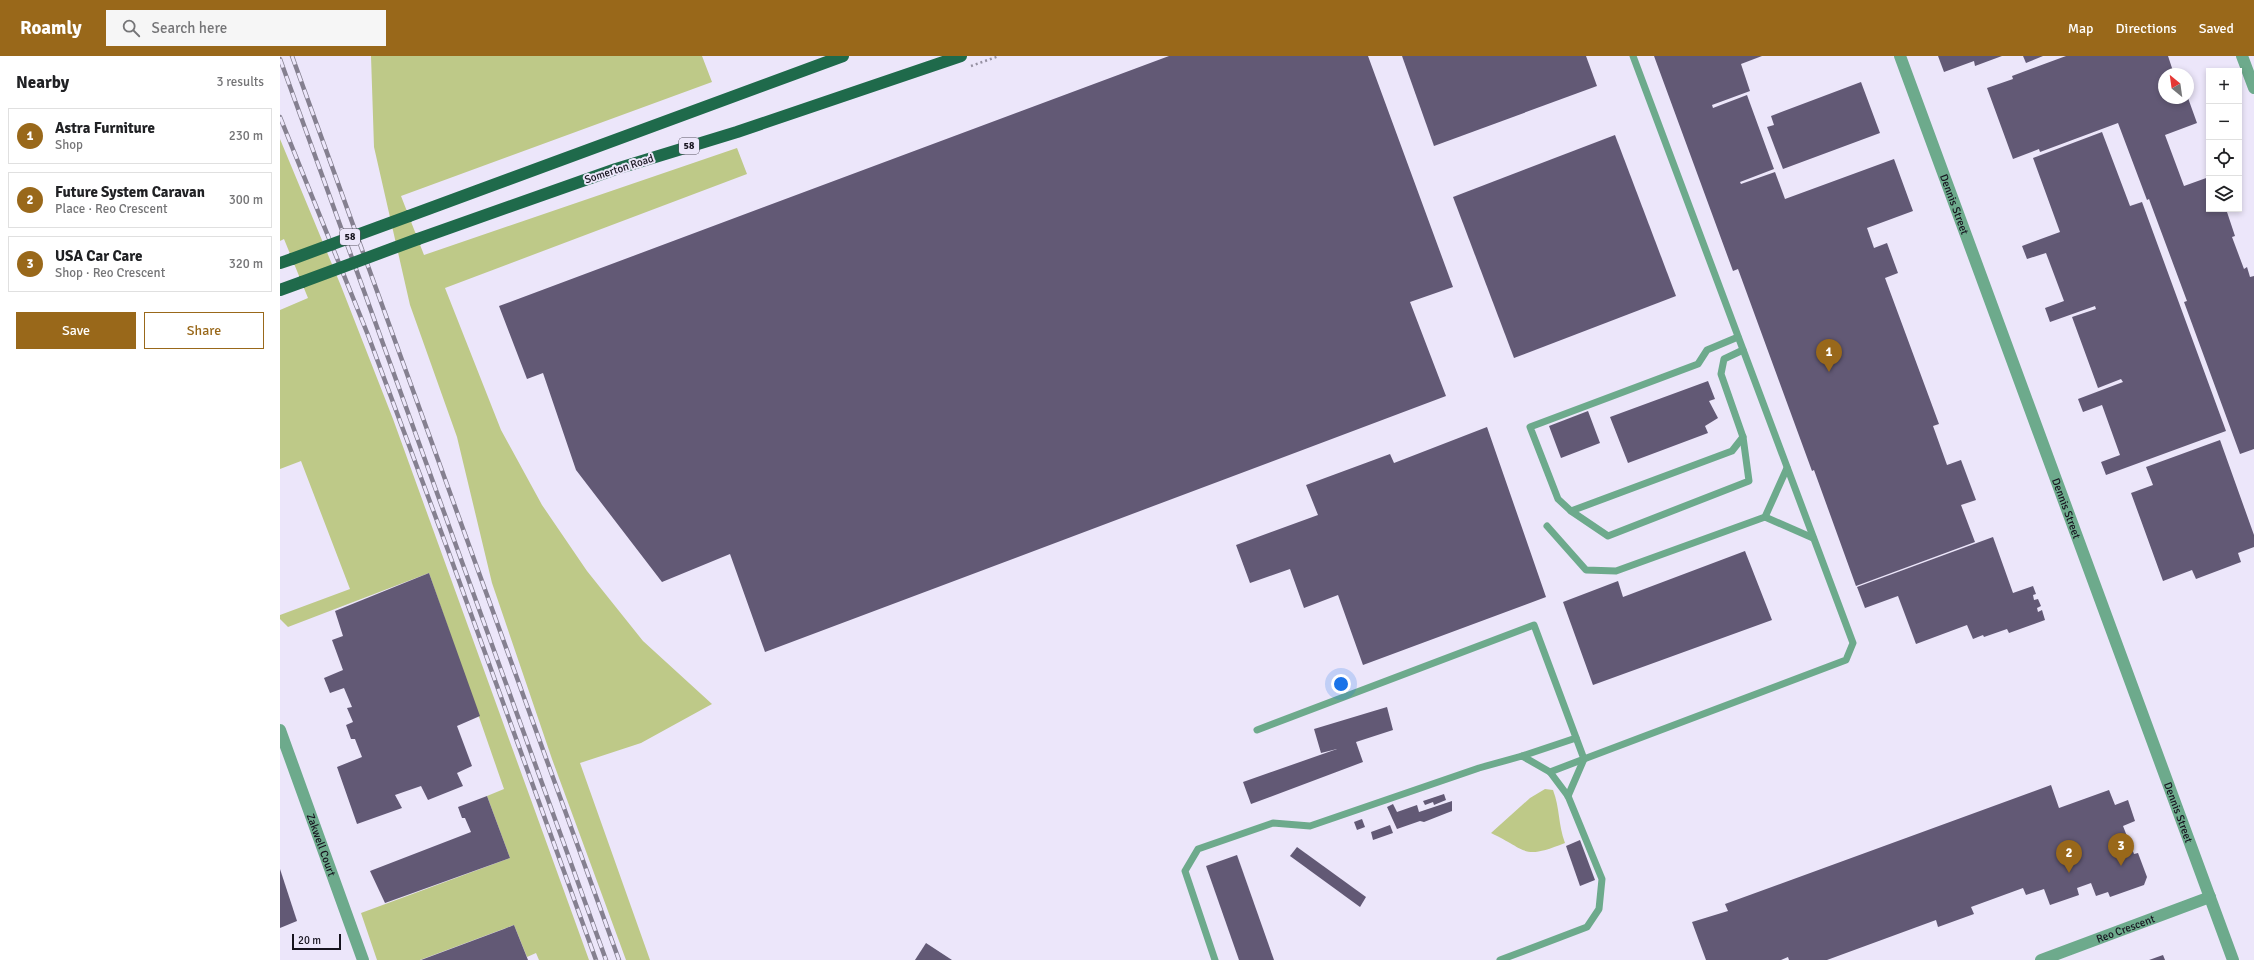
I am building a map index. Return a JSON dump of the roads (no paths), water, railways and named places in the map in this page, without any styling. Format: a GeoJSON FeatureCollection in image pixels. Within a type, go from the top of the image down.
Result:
{"type":"FeatureCollection","features":[{"type":"Feature","properties":{"kind":"main road","name":"58"},"geometry":{"type":"LineString","coordinates":[[280,263],[844,56]]}},
{"type":"Feature","properties":{"kind":"main road","name":"Somerton Road"},"geometry":{"type":"LineString","coordinates":[[280,290],[418,239],[616,169],[737,132],[961,56]]}},
{"type":"Feature","properties":{"kind":"street","name":"Dennis Street"},"geometry":{"type":"LineString","coordinates":[[1900,56],[2233,960]]}},
{"type":"Feature","properties":{"kind":"street"},"geometry":{"type":"LineString","coordinates":[[2242,56],[2254,88]]}},
{"type":"Feature","properties":{"kind":"street","name":"Zakwell Court"},"geometry":{"type":"LineString","coordinates":[[280,730],[359,959]]}},
{"type":"Feature","properties":{"kind":"street","name":"Reo Crescent"},"geometry":{"type":"LineString","coordinates":[[2041,960],[2210,897]]}},
{"type":"Feature","properties":{"kind":"lane"},"geometry":{"type":"LineString","coordinates":[[1550,772],[1846,660],[1853,643],[1633,56]]}},
{"type":"Feature","properties":{"kind":"lane"},"geometry":{"type":"LineString","coordinates":[[1738,337],[1707,350],[1698,364],[1530,426],[1558,499],[1571,511],[1608,536],[1749,481],[1743,437],[1720,374],[1724,360],[1743,350]]}},
{"type":"Feature","properties":{"kind":"lane"},"geometry":{"type":"LineString","coordinates":[[1571,511],[1732,452],[1743,437]]}},
{"type":"Feature","properties":{"kind":"lane"},"geometry":{"type":"LineString","coordinates":[[1765,517],[1787,468]]}},
{"type":"Feature","properties":{"kind":"lane"},"geometry":{"type":"LineString","coordinates":[[1547,526],[1586,570],[1616,571],[1765,517],[1813,538]]}},
{"type":"Feature","properties":{"kind":"lane"},"geometry":{"type":"LineString","coordinates":[[1257,730],[1534,625],[1584,759],[1568,796]]}},
{"type":"Feature","properties":{"kind":"lane"},"geometry":{"type":"LineString","coordinates":[[1215,960],[1185,871],[1198,849],[1273,823],[1310,826],[1479,768],[1522,756],[1576,738]]}},
{"type":"Feature","properties":{"kind":"lane"},"geometry":{"type":"LineString","coordinates":[[1500,960],[1587,927],[1600,909],[1602,879],[1568,796],[1550,772],[1522,756]]}},
{"type":"Feature","properties":{"kind":"railway"},"geometry":{"type":"LineString","coordinates":[[292,56],[619,960]]}},
{"type":"Feature","properties":{"kind":"railway"},"geometry":{"type":"LineString","coordinates":[[280,59],[606,960]]}},
{"type":"Feature","properties":{"kind":"railway"},"geometry":{"type":"LineString","coordinates":[[280,117],[368,335],[449,553],[596,960]]}},
{"type":"Feature","properties":{"kind":"place","name":"Astra Furniture"},"geometry":{"type":"Point","coordinates":[1829,372]}},
{"type":"Feature","properties":{"kind":"place","name":"USA Car Care"},"geometry":{"type":"Point","coordinates":[2121,866]}},
{"type":"Feature","properties":{"kind":"place","name":"Future System Caravan"},"geometry":{"type":"Point","coordinates":[2069,873]}}]}
